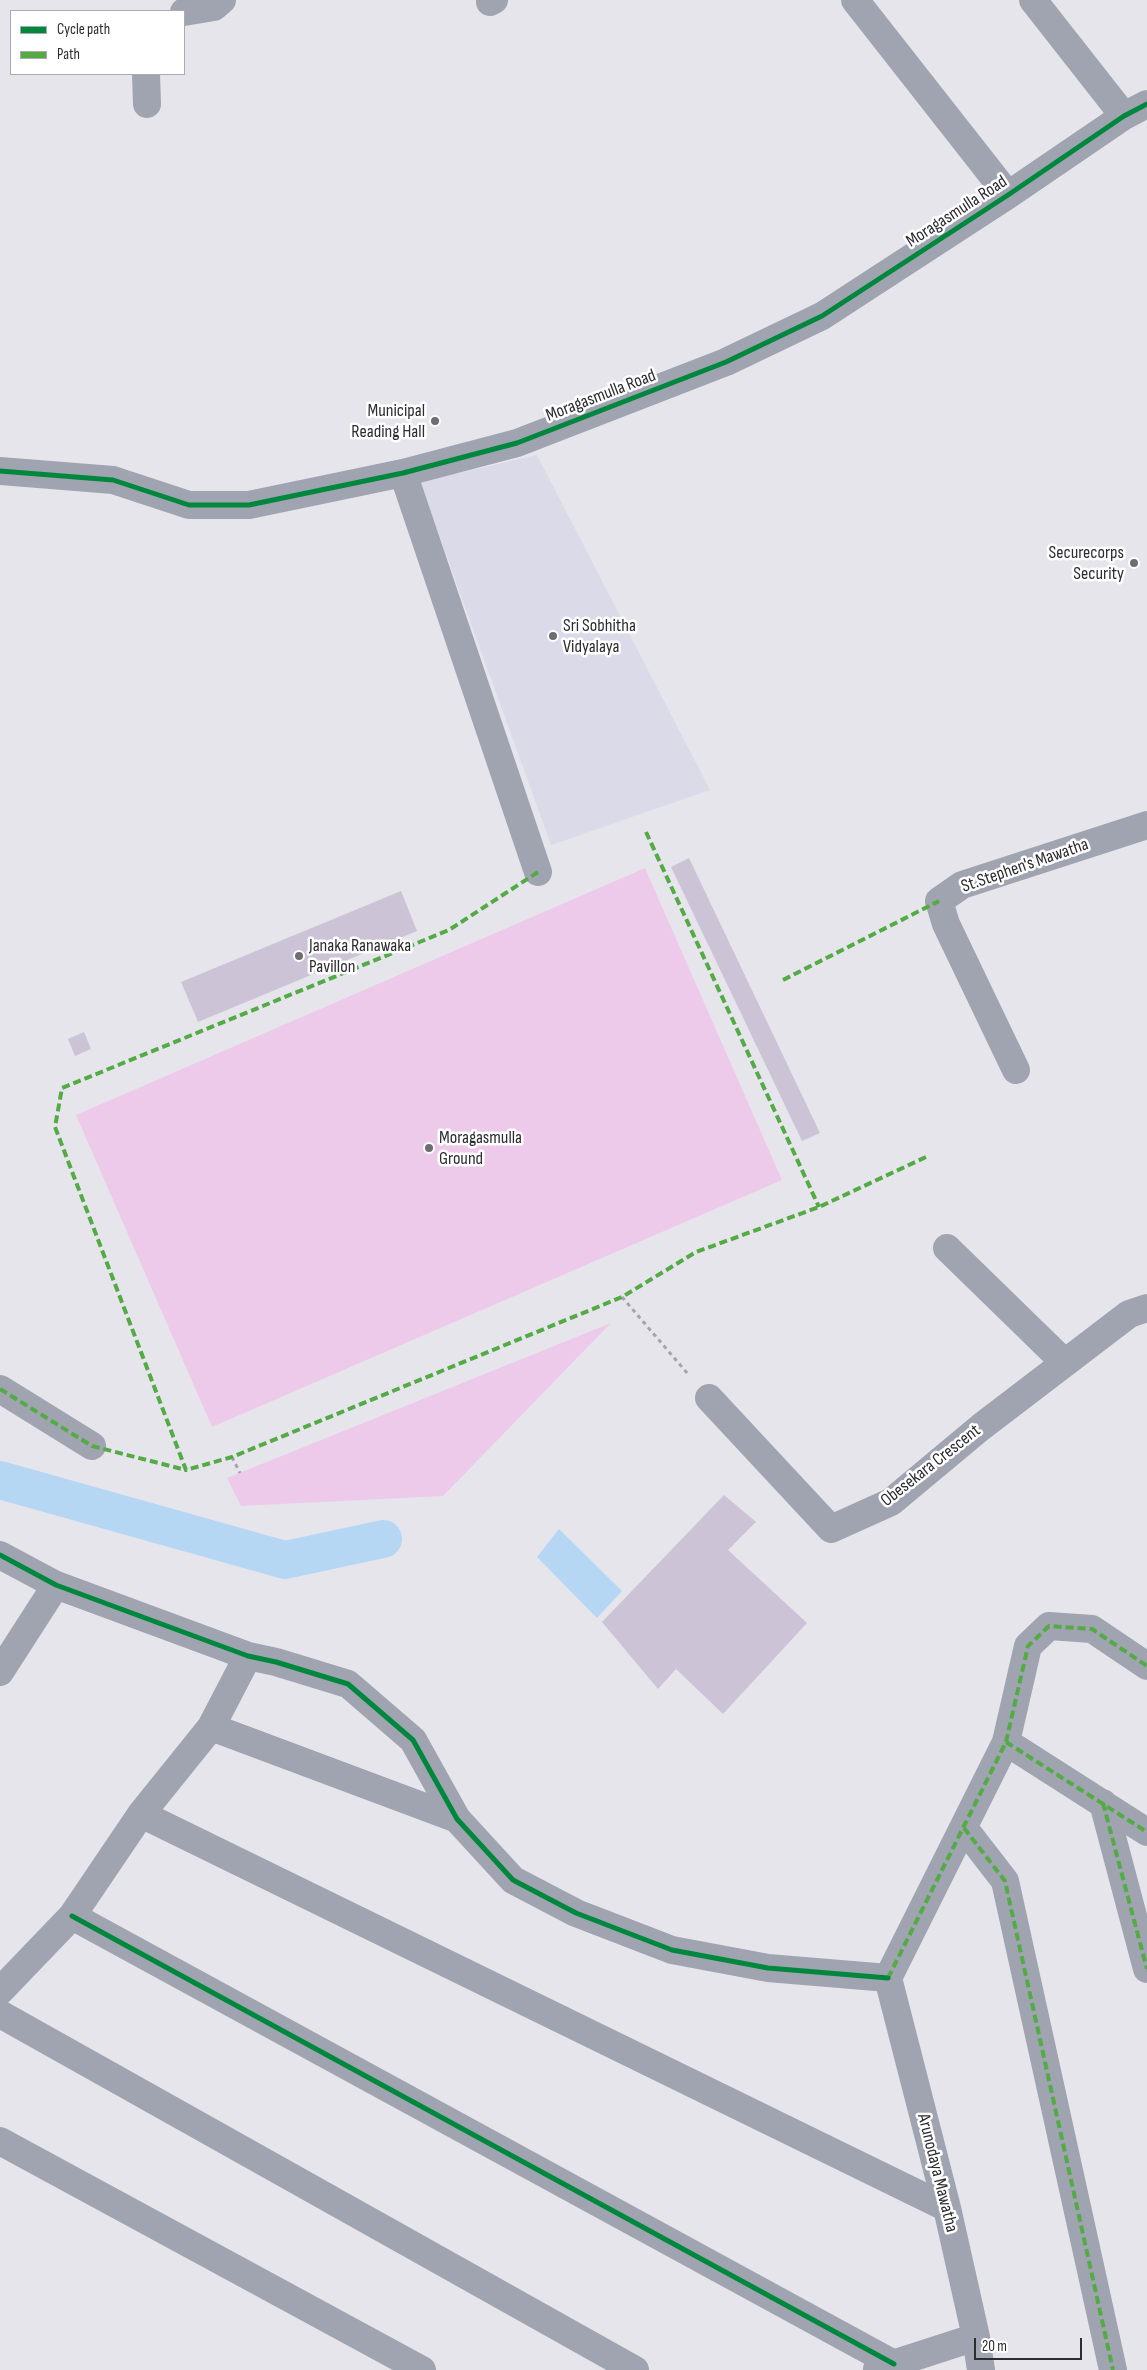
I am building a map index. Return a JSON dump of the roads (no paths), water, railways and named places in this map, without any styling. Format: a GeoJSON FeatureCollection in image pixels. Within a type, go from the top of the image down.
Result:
{"type":"FeatureCollection","features":[{"type":"Feature","properties":{"kind":"street"},"geometry":{"type":"LineString","coordinates":[[185,12],[214,7],[222,0]]}},
{"type":"Feature","properties":{"kind":"street"},"geometry":{"type":"LineString","coordinates":[[855,0],[1008,195]]}},
{"type":"Feature","properties":{"kind":"street"},"geometry":{"type":"LineString","coordinates":[[1033,0],[1135,110]]}},
{"type":"Feature","properties":{"kind":"street"},"geometry":{"type":"LineString","coordinates":[[146,75],[147,104]]}},
{"type":"Feature","properties":{"kind":"street","name":"Moragasmulla Road"},"geometry":{"type":"LineString","coordinates":[[0,471],[113,480],[189,505],[249,506],[403,473],[517,443],[726,362],[822,316],[1135,110]]}},
{"type":"Feature","properties":{"kind":"street"},"geometry":{"type":"LineString","coordinates":[[403,473],[538,872]]}},
{"type":"Feature","properties":{"kind":"street","name":"St.Stephen's Mawatha"},"geometry":{"type":"LineString","coordinates":[[1016,1070],[946,924],[940,901],[962,885],[1147,825]]}},
{"type":"Feature","properties":{"kind":"street"},"geometry":{"type":"LineString","coordinates":[[947,1248],[1064,1363]]}},
{"type":"Feature","properties":{"kind":"street","name":"Obesekara Crescent"},"geometry":{"type":"LineString","coordinates":[[709,1398],[831,1529],[891,1502],[981,1427],[1064,1363],[1129,1314],[1147,1308]]}},
{"type":"Feature","properties":{"kind":"street"},"geometry":{"type":"LineString","coordinates":[[0,1389],[92,1446]]}},
{"type":"Feature","properties":{"kind":"street"},"geometry":{"type":"LineString","coordinates":[[0,1555],[56,1584],[248,1656],[276,1662],[348,1684],[413,1740],[457,1819],[513,1880],[576,1913],[672,1950],[768,1968],[888,1978],[1006,1742],[1028,1646],[1049,1626],[1092,1629],[1147,1666]]}},
{"type":"Feature","properties":{"kind":"street"},"geometry":{"type":"LineString","coordinates":[[0,1672],[56,1584]]}},
{"type":"Feature","properties":{"kind":"street"},"geometry":{"type":"LineString","coordinates":[[0,1992],[72,1916],[141,1814],[211,1727],[248,1656]]}},
{"type":"Feature","properties":{"kind":"street"},"geometry":{"type":"LineString","coordinates":[[211,1727],[457,1819]]}},
{"type":"Feature","properties":{"kind":"street"},"geometry":{"type":"LineString","coordinates":[[1006,1742],[1147,1832]]}},
{"type":"Feature","properties":{"kind":"street"},"geometry":{"type":"LineString","coordinates":[[1103,1803],[1147,1970]]}},
{"type":"Feature","properties":{"kind":"street"},"geometry":{"type":"LineString","coordinates":[[141,1814],[947,2208]]}},
{"type":"Feature","properties":{"kind":"street"},"geometry":{"type":"LineString","coordinates":[[964,1828],[1006,1881],[1113,2370]]}},
{"type":"Feature","properties":{"kind":"street"},"geometry":{"type":"LineString","coordinates":[[72,1916],[882,2367],[976,2338]]}},
{"type":"Feature","properties":{"kind":"street","name":"Arunodaya Mawatha"},"geometry":{"type":"LineString","coordinates":[[888,1978],[947,2208],[976,2338],[981,2370]]}},
{"type":"Feature","properties":{"kind":"street"},"geometry":{"type":"LineString","coordinates":[[0,2014],[634,2370]]}},
{"type":"Feature","properties":{"kind":"street"},"geometry":{"type":"LineString","coordinates":[[0,2142],[422,2370]]}},
{"type":"Feature","properties":{"kind":"water"},"geometry":{"type":"Polygon","coordinates":[[[559,1529],[622,1591],[597,1618],[537,1557],[559,1529]]]}},
{"type":"Feature","properties":{"kind":"waterway"},"geometry":{"type":"LineString","coordinates":[[0,1480],[285,1560],[383,1539]]}},
{"type":"Feature","properties":{"kind":"place","name":"Municipal Reading Hall"},"geometry":{"type":"Point","coordinates":[435,421]}},
{"type":"Feature","properties":{"kind":"place","name":"Securecorps Security"},"geometry":{"type":"Point","coordinates":[1134,563]}},
{"type":"Feature","properties":{"kind":"place","name":"Sri Sobhitha Vidyalaya"},"geometry":{"type":"Point","coordinates":[553,636]}},
{"type":"Feature","properties":{"kind":"place","name":"Janaka Ranawaka Pavillon"},"geometry":{"type":"Point","coordinates":[299,956]}},
{"type":"Feature","properties":{"kind":"place","name":"Moragasmulla Ground"},"geometry":{"type":"Point","coordinates":[429,1148]}}]}
